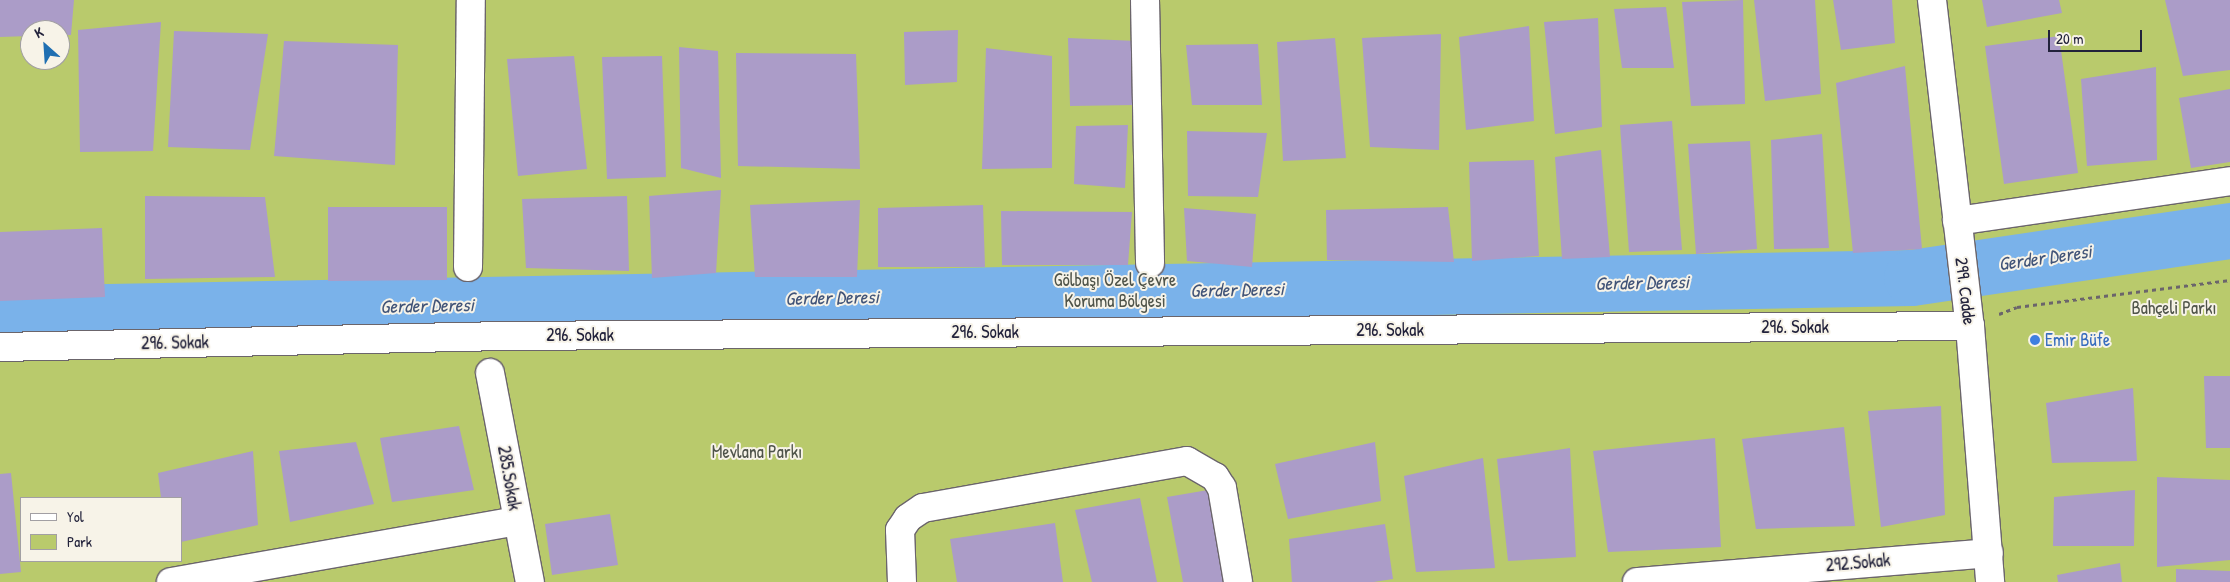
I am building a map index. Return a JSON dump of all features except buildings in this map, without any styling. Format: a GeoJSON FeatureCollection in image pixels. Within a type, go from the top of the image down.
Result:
{"type":"FeatureCollection","features":[{"type":"Feature","properties":{"kind":"street"},"geometry":{"type":"LineString","coordinates":[[468,267],[471,0]]}},
{"type":"Feature","properties":{"kind":"street"},"geometry":{"type":"LineString","coordinates":[[1145,0],[1150,263]]}},
{"type":"Feature","properties":{"kind":"street","name":"299. Cadde"},"geometry":{"type":"LineString","coordinates":[[1932,0],[1970,326],[1990,582]]}},
{"type":"Feature","properties":{"kind":"street"},"geometry":{"type":"LineString","coordinates":[[1957,226],[2230,180]]}},
{"type":"Feature","properties":{"kind":"street","name":"296. Sokak"},"geometry":{"type":"LineString","coordinates":[[0,347],[512,336],[1970,326]]}},
{"type":"Feature","properties":{"kind":"street","name":"285.Sokak"},"geometry":{"type":"LineString","coordinates":[[490,373],[530,582]]}},
{"type":"Feature","properties":{"kind":"street"},"geometry":{"type":"LineString","coordinates":[[902,582],[900,530],[908,518],[923,508],[1187,461],[1215,477],[1222,488],[1238,582]]}},
{"type":"Feature","properties":{"kind":"street"},"geometry":{"type":"LineString","coordinates":[[171,582],[517,521]]}},
{"type":"Feature","properties":{"kind":"street","name":"292.Sokak"},"geometry":{"type":"LineString","coordinates":[[1643,582],[1989,552]]}},
{"type":"Feature","properties":{"kind":"path"},"geometry":{"type":"LineString","coordinates":[[2017,307],[2230,280]]}},
{"type":"Feature","properties":{"kind":"green space","name":"Gölbaşı Özel Çevre Koruma Bölgesi"},"geometry":{"type":"Polygon","coordinates":[[[0,0],[2230,0],[2230,582],[0,582],[0,0]]]}},
{"type":"Feature","properties":{"kind":"waterway","name":"Gerder Deresi"},"geometry":{"type":"LineString","coordinates":[[0,314],[1912,278],[2230,231]]}},
{"type":"Feature","properties":{"kind":"place","name":"Emir Büfe"},"geometry":{"type":"Point","coordinates":[2035,340]}},
{"type":"Feature","properties":{"kind":"park label","name":"Bahçeli Parkı"},"geometry":{"type":"Point","coordinates":[2174,308]}},
{"type":"Feature","properties":{"kind":"park label","name":"Mevlana Parkı"},"geometry":{"type":"Point","coordinates":[757,452]}}]}
